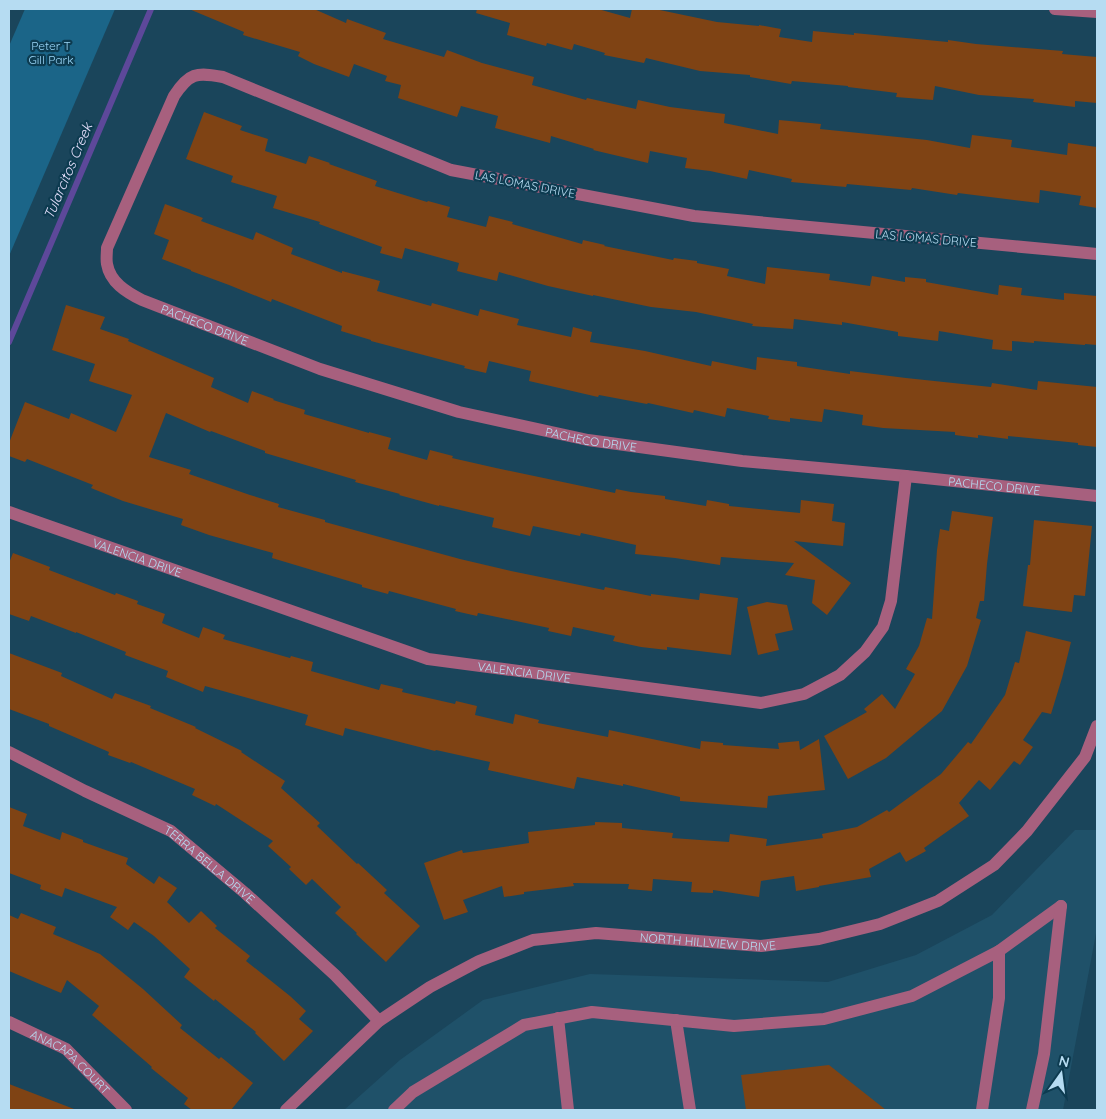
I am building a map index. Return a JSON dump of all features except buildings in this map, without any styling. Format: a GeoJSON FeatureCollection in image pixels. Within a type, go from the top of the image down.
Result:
{"type":"FeatureCollection","features":[{"type":"Feature","properties":{"kind":"street"},"geometry":{"type":"LineString","coordinates":[[1055,9],[1097,12]]}},
{"type":"Feature","properties":{"kind":"street","name":"LAS LOMAS DRIVE"},"geometry":{"type":"LineString","coordinates":[[112,278],[107,264],[107,248],[174,96],[182,84],[193,76],[206,74],[222,77],[451,170],[694,216],[1097,254]]}},
{"type":"Feature","properties":{"kind":"street","name":"PACHECO DRIVE"},"geometry":{"type":"LineString","coordinates":[[112,278],[127,292],[142,300],[320,369],[458,412],[588,440],[742,461],[1097,496]]}},
{"type":"Feature","properties":{"kind":"street","name":"VALENCIA DRIVE"},"geometry":{"type":"LineString","coordinates":[[9,512],[428,659],[761,703],[804,694],[840,675],[866,652],[883,627],[891,602],[906,476]]}},
{"type":"Feature","properties":{"kind":"street","name":"NORTH HILLVIEW DRIVE"},"geometry":{"type":"LineString","coordinates":[[286,1110],[379,1022],[430,987],[479,961],[533,940],[596,932],[760,946],[819,939],[880,924],[938,901],[994,865],[1028,831],[1085,757],[1097,726]]}},
{"type":"Feature","properties":{"kind":"street","name":"TERRA BELLA DRIVE"},"geometry":{"type":"LineString","coordinates":[[9,752],[85,791],[171,831],[252,899],[335,975],[379,1022]]}},
{"type":"Feature","properties":{"kind":"street"},"geometry":{"type":"LineString","coordinates":[[394,1110],[413,1092],[524,1025],[592,1012],[734,1026],[824,1020],[912,996],[999,950],[1060,906],[1044,1054],[1032,1110]]}},
{"type":"Feature","properties":{"kind":"street"},"geometry":{"type":"LineString","coordinates":[[982,1110],[1000,998],[999,950]]}},
{"type":"Feature","properties":{"kind":"street"},"geometry":{"type":"LineString","coordinates":[[558,1018],[568,1110]]}},
{"type":"Feature","properties":{"kind":"street"},"geometry":{"type":"LineString","coordinates":[[676,1020],[690,1110]]}},
{"type":"Feature","properties":{"kind":"street","name":"ANACAPA COURT"},"geometry":{"type":"LineString","coordinates":[[9,1022],[66,1050],[126,1110]]}},
{"type":"Feature","properties":{"kind":"shaded area"},"geometry":{"type":"Polygon","coordinates":[[[1075,830],[1097,830],[1097,928],[1063,1110],[344,1110],[400,1060],[483,1000],[590,974],[828,982],[916,955],[992,915],[1075,830]]]}},
{"type":"Feature","properties":{"kind":"green space","name":"Peter T Gill Park"},"geometry":{"type":"Polygon","coordinates":[[[25,9],[115,9],[9,256],[9,46],[25,9]]]}},
{"type":"Feature","properties":{"kind":"waterway","name":"Tularcitos Creek"},"geometry":{"type":"LineString","coordinates":[[9,342],[151,9]]}}]}
